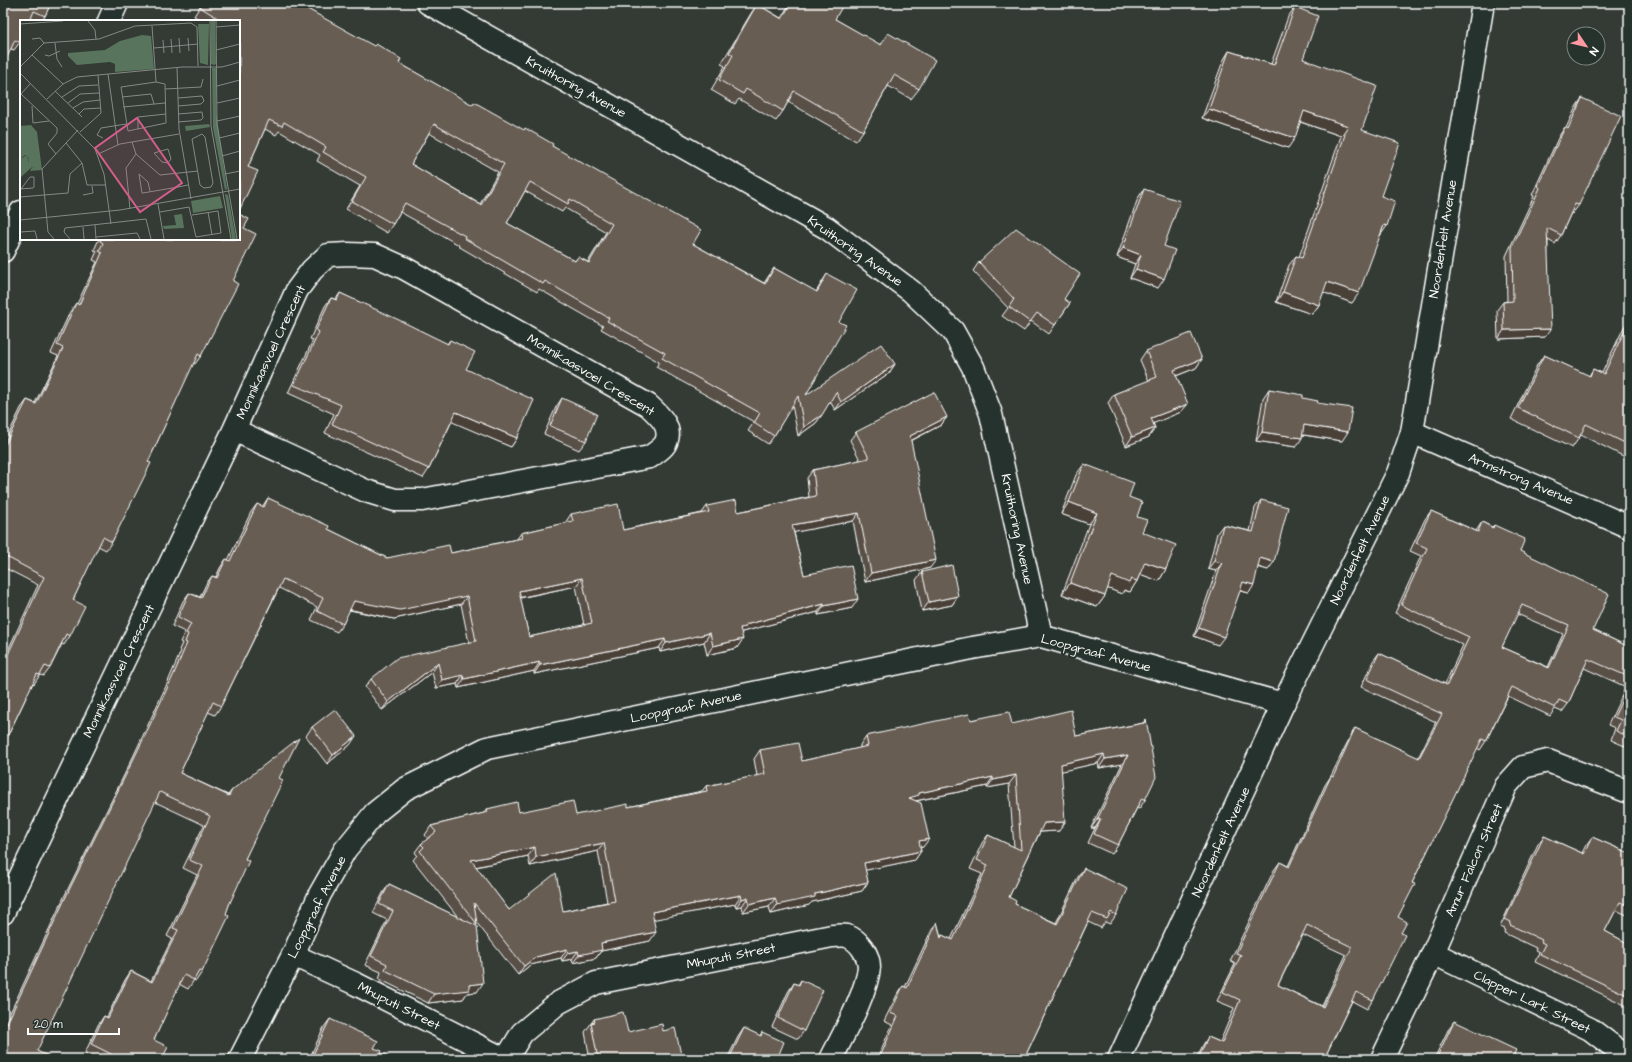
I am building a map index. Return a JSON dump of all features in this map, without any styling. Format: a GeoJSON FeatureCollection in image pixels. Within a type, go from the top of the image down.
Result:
{"type":"FeatureCollection","features":[{"type":"Feature","properties":{"kind":"street"},"geometry":{"type":"LineString","coordinates":[[109,20],[117,3]]}},
{"type":"Feature","properties":{"kind":"street","name":"Kruithoring Avenue"},"geometry":{"type":"LineString","coordinates":[[428,3],[827,228],[911,291],[953,331],[973,367],[992,414],[1041,636]]}},
{"type":"Feature","properties":{"kind":"street","name":"Noordenfelt Avenue"},"geometry":{"type":"LineString","coordinates":[[1119,1059],[1283,704],[1398,473],[1412,432],[1482,3]]}},
{"type":"Feature","properties":{"kind":"street"},"geometry":{"type":"LineString","coordinates":[[3,251],[20,214]]}},
{"type":"Feature","properties":{"kind":"street","name":"Monnikaasvoel Crescent"},"geometry":{"type":"LineString","coordinates":[[3,913],[234,430],[297,290],[312,270],[328,256],[348,254],[375,255],[404,268],[648,405],[662,418],[668,431],[665,444],[650,457],[422,500],[395,500],[366,491],[234,430]]}},
{"type":"Feature","properties":{"kind":"street","name":"Armstrong Avenue"},"geometry":{"type":"LineString","coordinates":[[1412,432],[1629,526]]}},
{"type":"Feature","properties":{"kind":"street","name":"Loopgraaf Avenue"},"geometry":{"type":"LineString","coordinates":[[240,1059],[293,954],[320,894],[345,850],[375,813],[404,789],[487,748],[972,648],[1041,636],[1283,704]]}},
{"type":"Feature","properties":{"kind":"street","name":"Amur Falcon Street"},"geometry":{"type":"LineString","coordinates":[[1382,1059],[1433,953],[1506,786],[1523,768],[1548,761],[1629,792]]}},
{"type":"Feature","properties":{"kind":"street","name":"Mhuputi Street"},"geometry":{"type":"LineString","coordinates":[[293,954],[505,1059],[522,1033],[558,1003],[596,983],[832,936],[847,936],[858,944],[867,954],[869,967],[864,987],[831,1059]]}},
{"type":"Feature","properties":{"kind":"street","name":"Clapper Lark Street"},"geometry":{"type":"LineString","coordinates":[[1433,953],[1590,1029],[1623,1054],[1626,1059]]}},
{"type":"Feature","properties":{"kind":"building"},"geometry":{"type":"Polygon","coordinates":[[[3,3],[51,3],[45,16],[34,11],[30,20],[20,20],[20,42],[15,40],[3,66],[3,3]]]}},
{"type":"Feature","properties":{"kind":"building"},"geometry":{"type":"Polygon","coordinates":[[[203,3],[307,3],[304,7],[374,46],[376,44],[401,59],[399,63],[473,105],[474,102],[524,130],[525,128],[553,144],[552,146],[701,230],[693,244],[765,284],[774,268],[817,292],[827,274],[857,290],[839,322],[846,325],[806,395],[881,344],[895,364],[841,402],[836,392],[822,415],[804,427],[798,396],[774,436],[754,423],[760,413],[662,358],[665,353],[607,321],[609,318],[545,281],[543,284],[464,238],[465,236],[405,203],[393,224],[352,201],[366,177],[323,152],[326,147],[284,122],[282,126],[269,120],[248,167],[258,171],[240,209],[240,20],[219,19],[200,7],[203,3]],[[434,124],[411,164],[481,205],[504,164],[434,124]],[[530,182],[507,223],[575,261],[578,257],[589,263],[612,224],[570,199],[568,204],[530,182]]]}},
{"type":"Feature","properties":{"kind":"building"},"geometry":{"type":"Polygon","coordinates":[[[791,3],[840,3],[843,5],[835,19],[881,45],[888,33],[935,60],[919,89],[894,75],[863,131],[794,91],[783,111],[746,89],[743,94],[719,80],[733,55],[729,53],[757,4],[782,19],[791,3]]]}},
{"type":"Feature","properties":{"kind":"building"},"geometry":{"type":"Polygon","coordinates":[[[1295,7],[1318,16],[1303,59],[1377,86],[1362,130],[1400,143],[1381,196],[1395,201],[1387,226],[1384,225],[1359,293],[1327,282],[1319,305],[1283,292],[1296,256],[1302,258],[1348,126],[1304,111],[1295,138],[1209,109],[1229,51],[1274,65],[1295,7]]]}},
{"type":"Feature","properties":{"kind":"building"},"geometry":{"type":"Polygon","coordinates":[[[1582,98],[1621,116],[1579,205],[1575,204],[1561,235],[1547,228],[1551,329],[1504,330],[1503,302],[1513,301],[1512,247],[1540,188],[1538,186],[1565,127],[1568,129],[1582,98]]]}},
{"type":"Feature","properties":{"kind":"building"},"geometry":{"type":"Polygon","coordinates":[[[1144,189],[1180,201],[1164,246],[1175,250],[1164,279],[1136,269],[1141,255],[1123,248],[1144,189]]]}},
{"type":"Feature","properties":{"kind":"building"},"geometry":{"type":"Polygon","coordinates":[[[240,214],[249,219],[244,228],[256,234],[233,281],[238,284],[201,356],[198,354],[148,462],[151,463],[112,542],[103,537],[73,600],[85,606],[70,636],[66,634],[50,668],[45,666],[40,675],[37,674],[3,746],[3,665],[44,577],[3,555],[3,449],[27,400],[36,404],[63,348],[57,345],[76,303],[79,305],[102,253],[99,251],[103,243],[100,241],[240,240],[240,214]]]}},
{"type":"Feature","properties":{"kind":"building"},"geometry":{"type":"Polygon","coordinates":[[[1016,228],[1080,274],[1064,299],[1070,303],[1055,325],[1037,313],[1030,322],[1009,307],[1014,299],[979,262],[1016,228]]]}},
{"type":"Feature","properties":{"kind":"building"},"geometry":{"type":"Polygon","coordinates":[[[340,293],[448,344],[450,340],[475,352],[466,369],[534,400],[517,438],[456,412],[429,469],[332,424],[341,405],[294,385],[319,332],[316,330],[331,298],[337,300],[340,293]]]}},
{"type":"Feature","properties":{"kind":"building"},"geometry":{"type":"Polygon","coordinates":[[[1629,321],[1629,445],[1586,424],[1579,438],[1518,408],[1544,355],[1590,376],[1593,369],[1604,374],[1629,321]]]}},
{"type":"Feature","properties":{"kind":"building"},"geometry":{"type":"Polygon","coordinates":[[[1191,333],[1202,359],[1174,370],[1188,404],[1151,418],[1155,428],[1132,437],[1114,394],[1157,377],[1146,351],[1191,333]]]}},
{"type":"Feature","properties":{"kind":"building"},"geometry":{"type":"Polygon","coordinates":[[[1269,389],[1303,395],[1303,398],[1318,401],[1317,403],[1352,408],[1348,432],[1304,425],[1302,438],[1262,432],[1269,389]]]}},
{"type":"Feature","properties":{"kind":"building"},"geometry":{"type":"Polygon","coordinates":[[[934,392],[947,417],[910,436],[936,560],[871,573],[859,513],[792,525],[804,575],[851,565],[858,599],[824,606],[824,604],[745,625],[746,627],[740,628],[743,639],[713,646],[710,633],[666,643],[665,639],[540,665],[540,662],[464,679],[463,675],[442,680],[438,663],[388,702],[371,679],[397,658],[476,641],[467,596],[400,610],[354,601],[343,624],[317,611],[323,598],[283,579],[221,706],[213,702],[180,773],[229,796],[232,790],[299,738],[279,778],[283,780],[245,859],[249,861],[229,905],[226,914],[229,916],[202,972],[199,971],[194,980],[184,975],[154,1040],[168,1047],[162,1059],[111,1059],[113,1055],[91,1044],[104,1016],[108,1018],[131,971],[152,982],[178,930],[173,928],[203,866],[189,860],[210,816],[160,792],[37,1051],[54,1059],[3,1059],[3,1032],[70,888],[139,748],[187,643],[185,642],[188,634],[186,633],[191,624],[178,617],[189,593],[201,598],[212,576],[217,578],[226,559],[230,561],[257,504],[264,507],[268,498],[329,526],[328,529],[387,558],[449,545],[451,553],[522,538],[521,533],[573,521],[571,514],[618,504],[623,530],[709,512],[707,506],[736,500],[738,512],[816,496],[813,470],[869,458],[856,432],[934,392]],[[582,578],[519,591],[529,637],[592,623],[582,578]]]}},
{"type":"Feature","properties":{"kind":"building"},"geometry":{"type":"Polygon","coordinates":[[[562,398],[597,414],[586,441],[550,426],[562,398]]]}},
{"type":"Feature","properties":{"kind":"building"},"geometry":{"type":"Polygon","coordinates":[[[1084,464],[1134,483],[1129,497],[1142,502],[1137,517],[1147,520],[1142,532],[1176,545],[1166,569],[1145,562],[1137,581],[1131,579],[1129,583],[1112,576],[1105,596],[1070,583],[1097,513],[1069,502],[1084,464]]]}},
{"type":"Feature","properties":{"kind":"building"},"geometry":{"type":"Polygon","coordinates":[[[1261,500],[1288,507],[1274,562],[1260,558],[1254,585],[1243,582],[1224,637],[1199,628],[1222,563],[1214,561],[1223,525],[1253,532],[1261,500]]]}},
{"type":"Feature","properties":{"kind":"building"},"geometry":{"type":"Polygon","coordinates":[[[1431,511],[1478,532],[1482,522],[1493,528],[1494,525],[1525,539],[1520,551],[1609,594],[1593,630],[1629,647],[1629,677],[1588,659],[1568,704],[1559,700],[1555,708],[1512,687],[1486,741],[1482,739],[1412,883],[1415,884],[1398,917],[1407,922],[1401,933],[1405,935],[1373,1000],[1356,992],[1324,1059],[1198,1059],[1208,1037],[1222,1043],[1240,1000],[1223,992],[1241,955],[1236,953],[1280,862],[1289,867],[1355,728],[1419,758],[1442,714],[1367,679],[1379,653],[1447,685],[1469,637],[1401,605],[1427,548],[1416,543],[1431,511]],[[1522,605],[1502,647],[1549,668],[1569,625],[1522,605]],[[1307,925],[1278,985],[1323,1007],[1352,947],[1307,925]]]}},
{"type":"Feature","properties":{"kind":"building"},"geometry":{"type":"Polygon","coordinates":[[[952,565],[958,596],[929,602],[922,572],[952,565]]]}},
{"type":"Feature","properties":{"kind":"building"},"geometry":{"type":"Polygon","coordinates":[[[1629,685],[1629,737],[1616,731],[1621,720],[1614,717],[1629,685]]]}},
{"type":"Feature","properties":{"kind":"building"},"geometry":{"type":"Polygon","coordinates":[[[335,709],[356,736],[333,755],[312,727],[335,709]]]}},
{"type":"Feature","properties":{"kind":"building"},"geometry":{"type":"Polygon","coordinates":[[[1071,710],[1076,736],[1144,723],[1146,719],[1156,777],[1145,800],[1142,798],[1118,845],[1094,834],[1101,819],[1097,820],[1128,755],[1105,759],[1104,754],[1061,764],[1065,822],[1044,823],[1009,897],[1016,901],[1015,904],[1057,924],[1084,868],[1128,889],[1116,915],[1111,912],[1107,919],[1092,913],[1024,1059],[879,1059],[898,1016],[890,1013],[903,986],[907,988],[937,922],[941,938],[942,935],[953,940],[988,865],[977,860],[988,835],[1021,850],[1016,775],[993,780],[993,777],[919,793],[919,795],[909,798],[921,803],[929,839],[919,841],[921,851],[864,863],[868,882],[815,894],[815,897],[777,905],[775,898],[749,904],[748,897],[742,899],[741,895],[652,912],[656,932],[601,943],[602,950],[579,955],[578,951],[568,953],[567,949],[536,957],[524,966],[474,903],[477,924],[420,851],[424,847],[421,844],[436,832],[431,826],[488,812],[487,809],[517,802],[519,812],[573,801],[576,815],[628,804],[628,807],[707,791],[706,786],[765,774],[760,750],[798,743],[802,761],[868,746],[866,736],[969,714],[971,720],[1009,712],[1012,724],[1071,710]],[[604,843],[536,857],[535,847],[471,860],[509,910],[556,873],[563,911],[615,901],[604,843]]]}},
{"type":"Feature","properties":{"kind":"building"},"geometry":{"type":"Polygon","coordinates":[[[1544,836],[1584,854],[1592,837],[1629,853],[1629,906],[1620,902],[1605,931],[1629,944],[1629,996],[1540,954],[1545,944],[1541,942],[1542,940],[1510,925],[1511,922],[1505,919],[1544,836]]]}},
{"type":"Feature","properties":{"kind":"building"},"geometry":{"type":"Polygon","coordinates":[[[389,884],[477,926],[483,983],[469,985],[469,990],[434,994],[385,970],[387,964],[371,956],[393,911],[379,904],[389,884]]]}},
{"type":"Feature","properties":{"kind":"building"},"geometry":{"type":"Polygon","coordinates":[[[801,980],[823,990],[804,1031],[778,1018],[794,983],[799,985],[801,980]]]}},
{"type":"Feature","properties":{"kind":"building"},"geometry":{"type":"Polygon","coordinates":[[[623,1012],[628,1032],[662,1024],[663,1031],[675,1028],[682,1059],[598,1059],[591,1023],[595,1022],[594,1019],[623,1012]]]}},
{"type":"Feature","properties":{"kind":"building"},"geometry":{"type":"Polygon","coordinates":[[[330,1019],[378,1041],[374,1048],[382,1051],[381,1053],[393,1059],[311,1059],[330,1019]]]}},
{"type":"Feature","properties":{"kind":"building"},"geometry":{"type":"Polygon","coordinates":[[[1454,1021],[1516,1050],[1512,1059],[1436,1059],[1454,1021]]]}},
{"type":"Feature","properties":{"kind":"building"},"geometry":{"type":"Polygon","coordinates":[[[744,1028],[761,1036],[762,1032],[784,1042],[777,1059],[729,1059],[744,1028]]]}},
{"type":"Feature","properties":{"kind":"building"},"geometry":{"type":"Polygon","coordinates":[[[866,1055],[875,1059],[864,1059],[866,1055]]]}}]}
